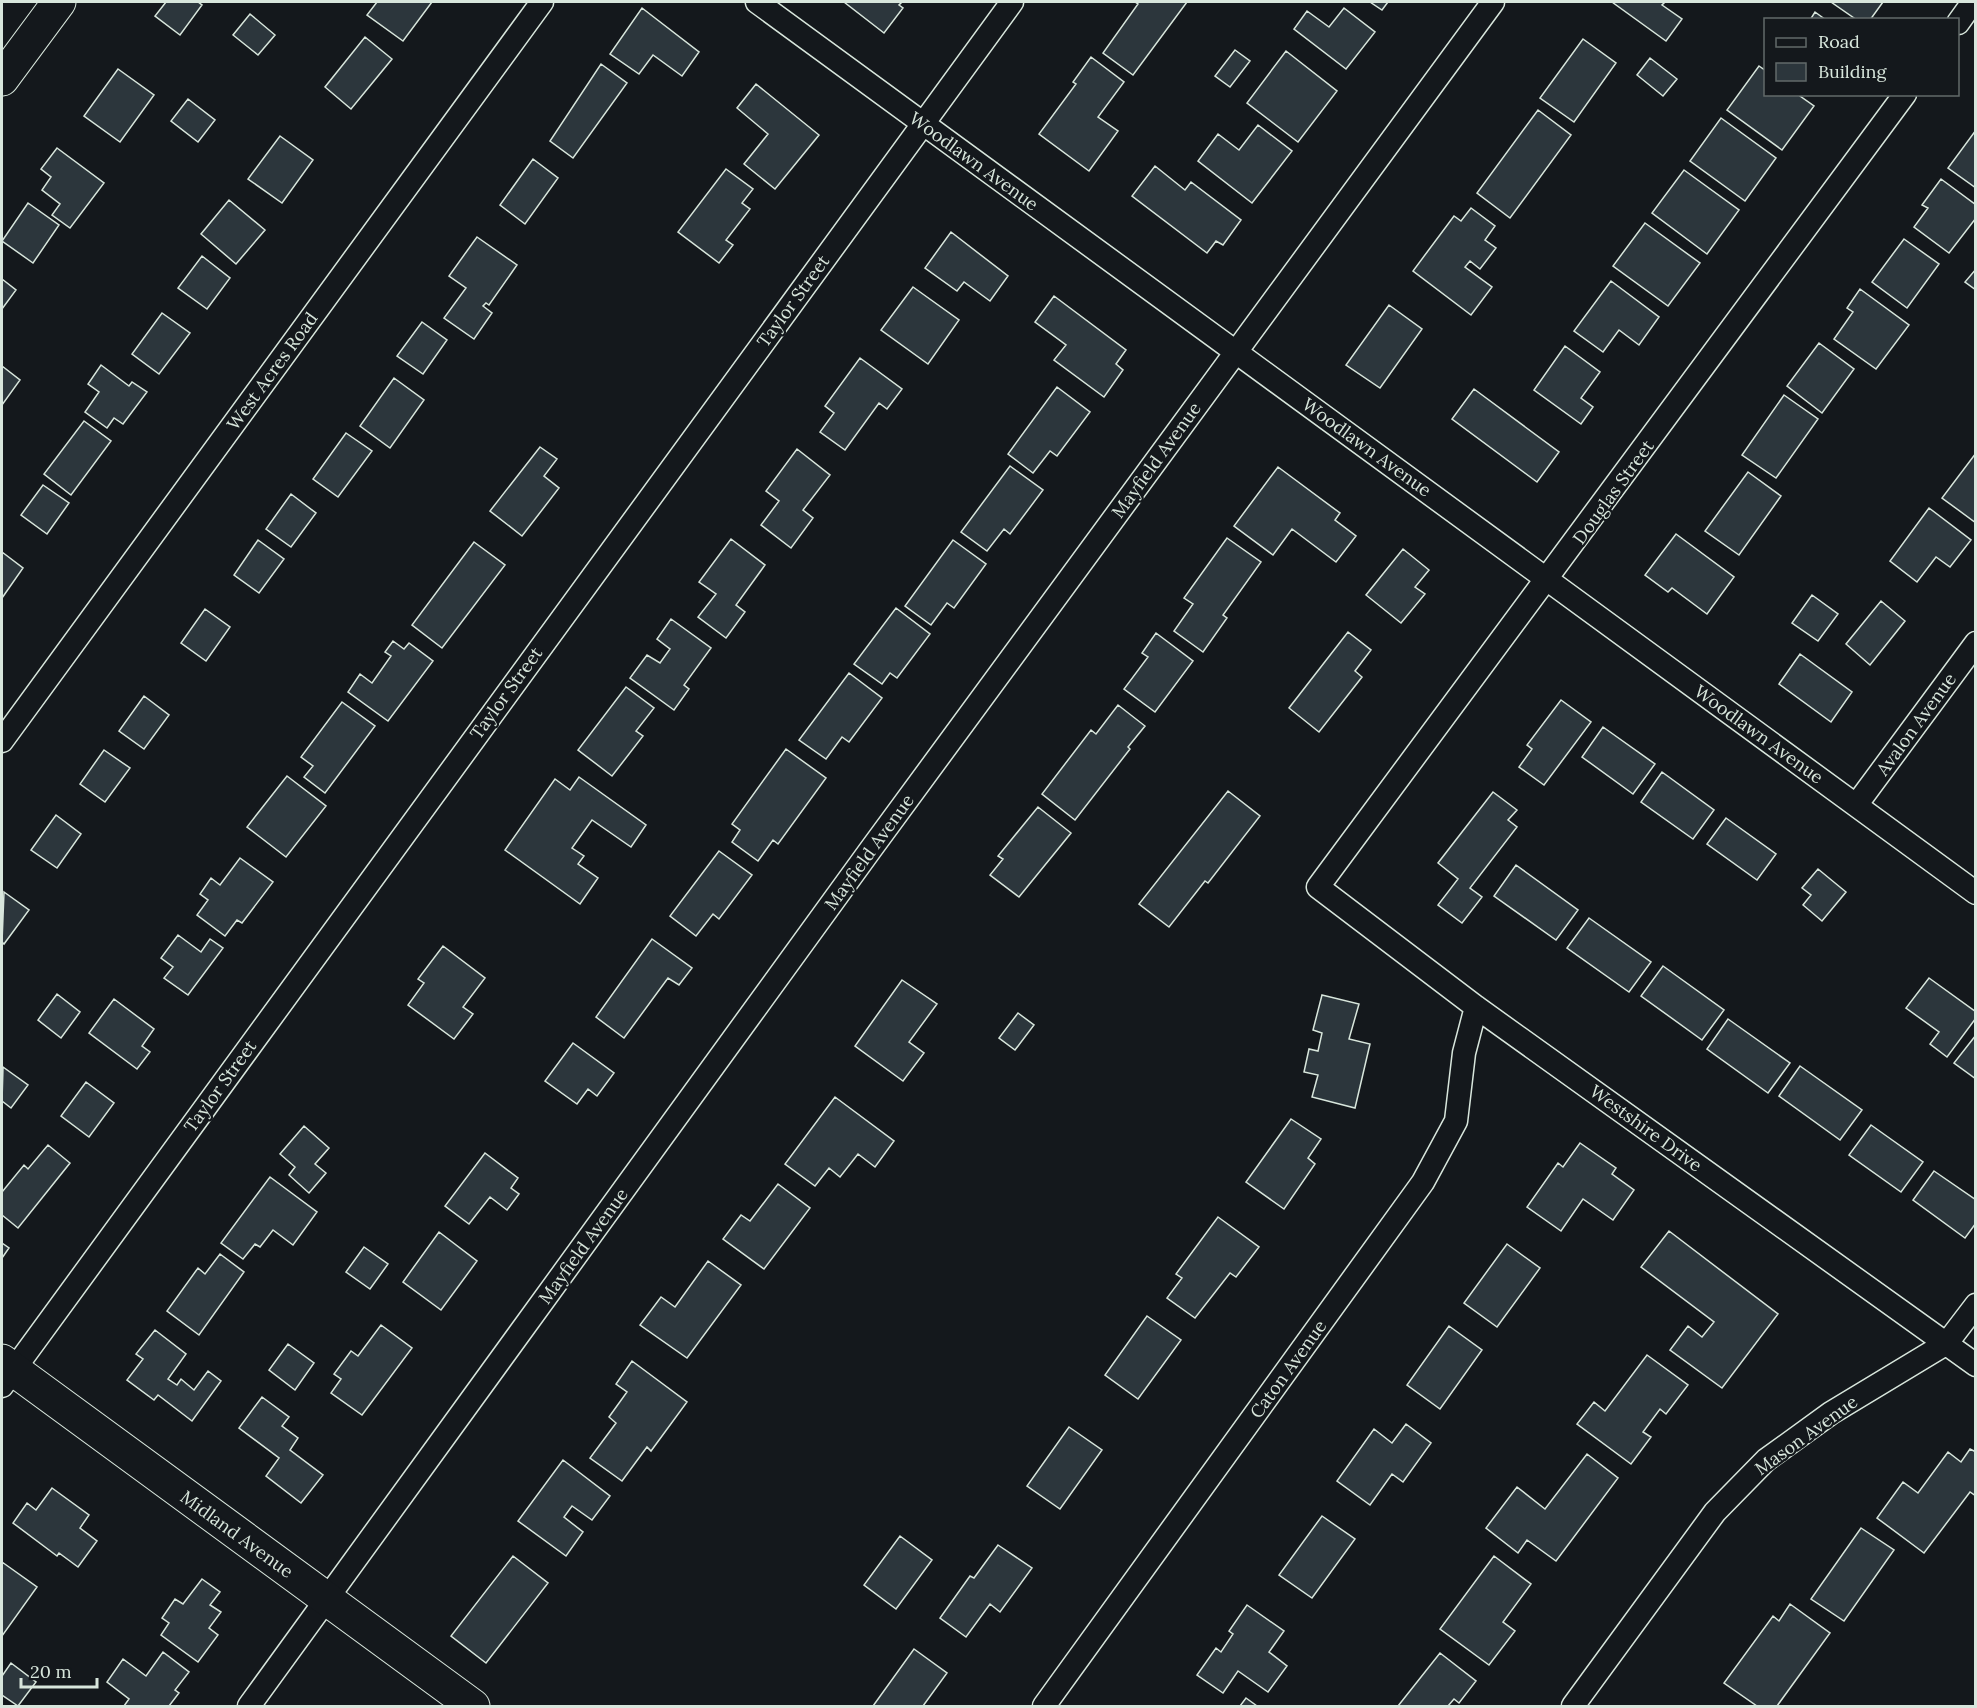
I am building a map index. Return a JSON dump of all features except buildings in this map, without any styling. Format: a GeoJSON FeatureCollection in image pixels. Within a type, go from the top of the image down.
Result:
{"type":"FeatureCollection","features":[{"type":"Feature","properties":{"kind":"main road"},"geometry":{"type":"LineString","coordinates":[[2,79],[59,2]]}},
{"type":"Feature","properties":{"kind":"main road","name":"Midland Avenue"},"geometry":{"type":"LineString","coordinates":[[6,1372],[327,1599],[473,1707]]}},
{"type":"Feature","properties":{"kind":"street","name":"West Acres Road"},"geometry":{"type":"LineString","coordinates":[[2,741],[542,2]]}},
{"type":"Feature","properties":{"kind":"street","name":"Woodlawn Avenue"},"geometry":{"type":"LineString","coordinates":[[757,2],[1976,893]]}},
{"type":"Feature","properties":{"kind":"street","name":"Taylor Street"},"geometry":{"type":"LineString","coordinates":[[6,1372],[1012,2]]}},
{"type":"Feature","properties":{"kind":"street","name":"Mayfield Avenue"},"geometry":{"type":"LineString","coordinates":[[249,1707],[1236,351],[1493,2]]}},
{"type":"Feature","properties":{"kind":"street"},"geometry":{"type":"LineString","coordinates":[[1959,22],[1973,2]]}},
{"type":"Feature","properties":{"kind":"street","name":"Douglas Street"},"geometry":{"type":"LineString","coordinates":[[1318,887],[1548,580],[1904,96]]}},
{"type":"Feature","properties":{"kind":"street","name":"Avalon Avenue"},"geometry":{"type":"LineString","coordinates":[[1857,804],[1976,643]]}},
{"type":"Feature","properties":{"kind":"street","name":"Westshire Drive"},"geometry":{"type":"LineString","coordinates":[[1318,887],[1476,1007],[1976,1365]]}},
{"type":"Feature","properties":{"kind":"street","name":"Caton Avenue"},"geometry":{"type":"LineString","coordinates":[[1044,1707],[1423,1182],[1456,1121],[1464,1053],[1476,1007]]}},
{"type":"Feature","properties":{"kind":"street","name":"Mason Avenue"},"geometry":{"type":"LineString","coordinates":[[1573,1707],[1715,1512],[1766,1460],[1831,1413],[1947,1343],[1976,1305]]}}]}
